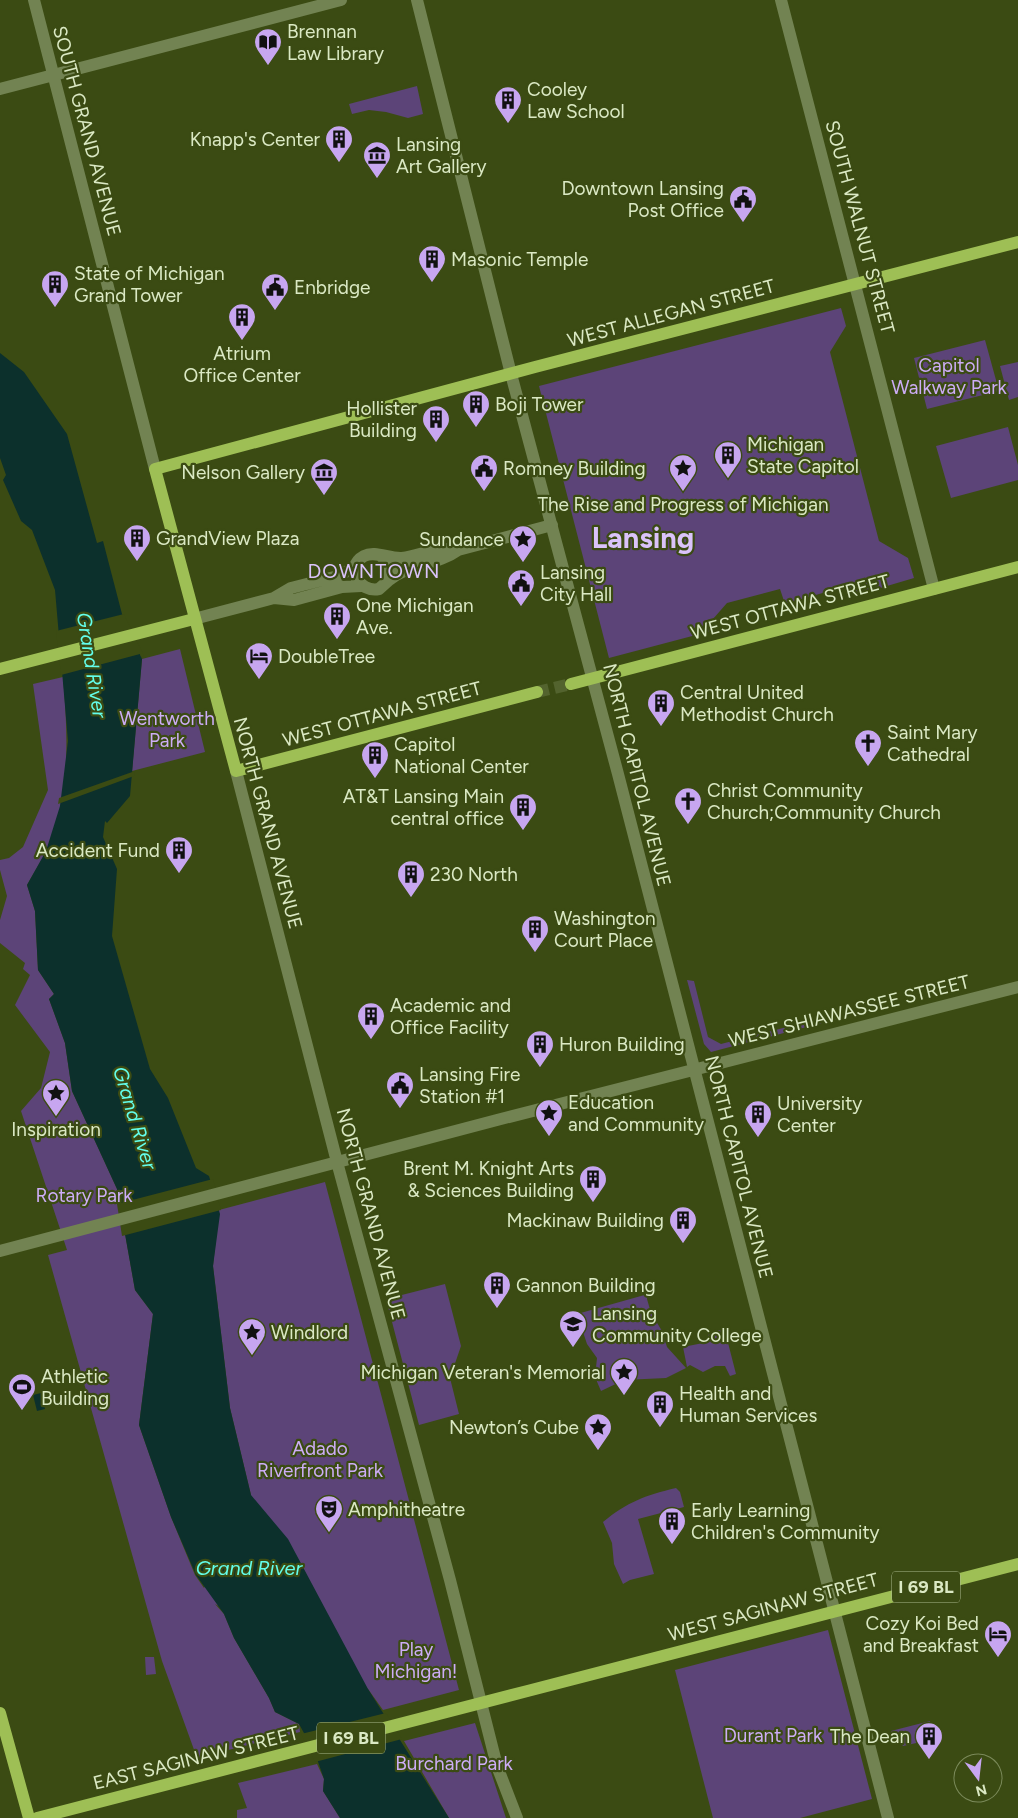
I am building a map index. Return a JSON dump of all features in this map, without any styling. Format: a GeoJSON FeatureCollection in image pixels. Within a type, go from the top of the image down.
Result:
{"type":"FeatureCollection","features":[{"type":"Feature","properties":{"kind":"main road","name":"WEST ALLEGAN STREET"},"geometry":{"type":"LineString","coordinates":[[155,469],[333,420],[1018,242]]}},
{"type":"Feature","properties":{"kind":"main road","name":"SOUTH GRAND AVENUE"},"geometry":{"type":"LineString","coordinates":[[155,469],[194,619]]}},
{"type":"Feature","properties":{"kind":"main road","name":"WEST OTTAWA STREET"},"geometry":{"type":"LineString","coordinates":[[571,684],[1018,567]]}},
{"type":"Feature","properties":{"kind":"main road"},"geometry":{"type":"LineString","coordinates":[[0,669],[194,619]]}},
{"type":"Feature","properties":{"kind":"main road","name":"NORTH GRAND AVENUE"},"geometry":{"type":"LineString","coordinates":[[194,619],[236,771]]}},
{"type":"Feature","properties":{"kind":"main road","name":"WEST OTTAWA STREET"},"geometry":{"type":"LineString","coordinates":[[236,771],[537,692]]}},
{"type":"Feature","properties":{"kind":"main road","name":"WEST SAGINAW STREET"},"geometry":{"type":"LineString","coordinates":[[655,1658],[834,1610],[1018,1564]]}},
{"type":"Feature","properties":{"kind":"main road","name":"EAST SAGINAW STREET"},"geometry":{"type":"LineString","coordinates":[[37,1818],[482,1705],[655,1658]]}},
{"type":"Feature","properties":{"kind":"main road"},"geometry":{"type":"LineString","coordinates":[[0,1713],[28,1818]]}},
{"type":"Feature","properties":{"kind":"street","name":"SOUTH GRAND AVENUE"},"geometry":{"type":"LineString","coordinates":[[34,0],[155,469]]}},
{"type":"Feature","properties":{"kind":"street"},"geometry":{"type":"LineString","coordinates":[[0,89],[341,0]]}},
{"type":"Feature","properties":{"kind":"street","name":"NORTH CAPITOL AVENUE"},"geometry":{"type":"LineString","coordinates":[[417,0],[511,374],[592,678],[888,1818]]}},
{"type":"Feature","properties":{"kind":"street","name":"SOUTH WALNUT STREET"},"geometry":{"type":"LineString","coordinates":[[781,0],[934,589]]}},
{"type":"Feature","properties":{"kind":"street"},"geometry":{"type":"LineString","coordinates":[[274,598],[294,600],[342,587],[361,586],[369,590],[379,589],[389,580],[406,570],[446,559],[458,550],[552,525]]}},
{"type":"Feature","properties":{"kind":"street"},"geometry":{"type":"LineString","coordinates":[[194,619],[274,598],[291,588],[338,576],[355,567],[364,556],[374,554],[402,558],[444,547],[458,550]]}},
{"type":"Feature","properties":{"kind":"street"},"geometry":{"type":"LineString","coordinates":[[381,556],[390,565],[389,580]]}},
{"type":"Feature","properties":{"kind":"street"},"geometry":{"type":"LineString","coordinates":[[355,567],[355,577],[361,586]]}},
{"type":"Feature","properties":{"kind":"street","name":"NORTH GRAND AVENUE"},"geometry":{"type":"LineString","coordinates":[[236,771],[337,1162],[497,1766],[517,1818]]}},
{"type":"Feature","properties":{"kind":"street","name":"WEST SHIAWASSEE STREET"},"geometry":{"type":"LineString","coordinates":[[0,1250],[1018,986]]}},
{"type":"Feature","properties":{"kind":"green space"},"geometry":{"type":"Polygon","coordinates":[[[417,86],[423,114],[408,118],[369,110],[352,114],[349,104],[417,86]]]}},
{"type":"Feature","properties":{"kind":"green space"},"geometry":{"type":"Polygon","coordinates":[[[841,308],[846,326],[830,352],[879,541],[908,558],[914,578],[860,594],[843,587],[785,604],[780,589],[727,603],[713,619],[715,630],[609,658],[539,386],[841,308]]]}},
{"type":"Feature","properties":{"kind":"green space","name":"Capitol Walkway Park"},"geometry":{"type":"Polygon","coordinates":[[[985,340],[999,391],[927,409],[914,358],[985,340]]]}},
{"type":"Feature","properties":{"kind":"green space","name":"Capitol Walkway Park"},"geometry":{"type":"Polygon","coordinates":[[[1018,362],[1018,397],[1009,400],[1000,366],[1018,362]]]}},
{"type":"Feature","properties":{"kind":"green space","name":"Capitol Walkway Park"},"geometry":{"type":"Polygon","coordinates":[[[1008,427],[1018,465],[1018,480],[951,498],[936,446],[1008,427]]]}},
{"type":"Feature","properties":{"kind":"green space","name":"Wentworth Park"},"geometry":{"type":"Polygon","coordinates":[[[180,649],[205,752],[132,771],[142,659],[180,649]]]}},
{"type":"Feature","properties":{"kind":"green space"},"geometry":{"type":"Polygon","coordinates":[[[63,677],[66,721],[64,788],[60,810],[46,852],[27,885],[35,911],[38,970],[54,994],[49,999],[65,1043],[72,1091],[117,1189],[135,1290],[153,1314],[139,1425],[171,1517],[195,1575],[204,1588],[251,1495],[230,1408],[213,1266],[219,1210],[325,1182],[459,1690],[383,1710],[368,1689],[215,1604],[224,1614],[234,1638],[269,1698],[275,1712],[299,1724],[300,1732],[197,1758],[162,1661],[48,1255],[67,1250],[21,1111],[41,1088],[50,1052],[15,1005],[30,975],[23,969],[25,963],[0,943],[0,920],[7,896],[0,870],[0,860],[9,858],[23,847],[48,790],[33,684],[63,677]]]}},
{"type":"Feature","properties":{"kind":"green space"},"geometry":{"type":"Polygon","coordinates":[[[687,980],[694,981],[708,1037],[721,1044],[833,1015],[837,1019],[711,1052],[704,1044],[687,980]]]}},
{"type":"Feature","properties":{"kind":"green space"},"geometry":{"type":"Polygon","coordinates":[[[445,1284],[461,1346],[450,1378],[459,1414],[419,1425],[386,1299],[445,1284]]]}},
{"type":"Feature","properties":{"kind":"green space"},"geometry":{"type":"Polygon","coordinates":[[[648,1294],[647,1299],[651,1313],[662,1331],[667,1347],[686,1368],[666,1378],[624,1380],[601,1391],[595,1377],[597,1358],[587,1344],[577,1314],[648,1294]]]}},
{"type":"Feature","properties":{"kind":"green space"},"geometry":{"type":"Polygon","coordinates":[[[718,1330],[725,1331],[736,1374],[730,1376],[725,1366],[715,1366],[703,1372],[690,1365],[687,1367],[683,1347],[703,1343],[709,1334],[718,1330]]]}},
{"type":"Feature","properties":{"kind":"green space"},"geometry":{"type":"Polygon","coordinates":[[[676,1488],[680,1492],[684,1507],[638,1519],[654,1574],[630,1580],[623,1584],[614,1564],[612,1543],[603,1522],[620,1509],[637,1500],[676,1488]]]}},
{"type":"Feature","properties":{"kind":"green space","name":"Durant Park"},"geometry":{"type":"Polygon","coordinates":[[[828,1630],[872,1799],[800,1818],[713,1818],[675,1670],[828,1630]]]}},
{"type":"Feature","properties":{"kind":"green space"},"geometry":{"type":"Polygon","coordinates":[[[145,1657],[154,1657],[156,1674],[146,1675],[145,1657]]]}},
{"type":"Feature","properties":{"kind":"green space"},"geometry":{"type":"Polygon","coordinates":[[[930,1721],[934,1739],[903,1746],[899,1741],[894,1742],[891,1731],[930,1721]]]}},
{"type":"Feature","properties":{"kind":"green space","name":"Burchard Park"},"geometry":{"type":"Polygon","coordinates":[[[475,1723],[506,1818],[449,1818],[404,1741],[475,1723]]]}},
{"type":"Feature","properties":{"kind":"green space"},"geometry":{"type":"Polygon","coordinates":[[[317,1764],[324,1779],[323,1791],[340,1818],[237,1818],[237,1810],[247,1808],[238,1783],[317,1764]]]}},
{"type":"Feature","properties":{"kind":"water","name":"Grand River"},"geometry":{"type":"Polygon","coordinates":[[[0,353],[24,372],[67,434],[97,543],[103,541],[122,614],[142,659],[130,796],[107,823],[105,821],[103,837],[117,869],[112,936],[150,1069],[168,1098],[196,1168],[209,1176],[220,1214],[213,1266],[230,1408],[251,1495],[288,1539],[368,1689],[449,1818],[340,1818],[323,1791],[324,1779],[315,1753],[299,1724],[275,1712],[269,1698],[234,1638],[224,1614],[196,1575],[171,1517],[139,1425],[153,1314],[135,1290],[117,1189],[72,1091],[65,1043],[49,999],[54,994],[38,970],[35,911],[27,885],[46,851],[60,806],[68,741],[55,590],[32,530],[21,521],[3,480],[6,475],[0,458],[0,353]]]}},
{"type":"Feature","properties":{"kind":"water"},"geometry":{"type":"Polygon","coordinates":[[[41,1393],[45,1409],[37,1411],[33,1395],[41,1393]]]}},
{"type":"Feature","properties":{"kind":"pier"},"geometry":{"type":"Polygon","coordinates":[[[124,614],[144,656],[141,657],[140,654],[61,675],[56,631],[124,614]]]}},
{"type":"Feature","properties":{"kind":"pier"},"geometry":{"type":"Polygon","coordinates":[[[135,771],[134,776],[58,804],[59,798],[135,771]]]}},
{"type":"Feature","properties":{"kind":"pier"},"geometry":{"type":"Polygon","coordinates":[[[213,1179],[221,1210],[122,1236],[117,1204],[213,1179]]]}},
{"type":"Feature","properties":{"kind":"pier"},"geometry":{"type":"Polygon","coordinates":[[[386,1713],[402,1739],[315,1762],[301,1734],[386,1713]]]}},
{"type":"Feature","properties":{"kind":"tunnel"},"geometry":{"type":"LineString","coordinates":[[537,692],[571,684]]}},
{"type":"Feature","properties":{"kind":"place","name":"Brennan Law Library"},"geometry":{"type":"Point","coordinates":[268,66]}},
{"type":"Feature","properties":{"kind":"place","name":"Cooley Law School"},"geometry":{"type":"Point","coordinates":[508,124]}},
{"type":"Feature","properties":{"kind":"place","name":"Knapp's Center"},"geometry":{"type":"Point","coordinates":[339,163]}},
{"type":"Feature","properties":{"kind":"place","name":"Lansing Art Gallery"},"geometry":{"type":"Point","coordinates":[377,179]}},
{"type":"Feature","properties":{"kind":"place","name":"Downtown Lansing Post Office"},"geometry":{"type":"Point","coordinates":[743,223]}},
{"type":"Feature","properties":{"kind":"place","name":"Masonic Temple"},"geometry":{"type":"Point","coordinates":[432,283]}},
{"type":"Feature","properties":{"kind":"place","name":"State of Michigan Grand Tower"},"geometry":{"type":"Point","coordinates":[55,308]}},
{"type":"Feature","properties":{"kind":"place","name":"Enbridge"},"geometry":{"type":"Point","coordinates":[275,311]}},
{"type":"Feature","properties":{"kind":"place","name":"Atrium Office Center"},"geometry":{"type":"Point","coordinates":[242,341]}},
{"type":"Feature","properties":{"kind":"place","name":"Boji Tower"},"geometry":{"type":"Point","coordinates":[476,428]}},
{"type":"Feature","properties":{"kind":"place","name":"Hollister Building"},"geometry":{"type":"Point","coordinates":[436,443]}},
{"type":"Feature","properties":{"kind":"place","name":"Michigan State Capitol"},"geometry":{"type":"Point","coordinates":[728,479]}},
{"type":"Feature","properties":{"kind":"place","name":"Romney Building"},"geometry":{"type":"Point","coordinates":[484,492]}},
{"type":"Feature","properties":{"kind":"place","name":"The Rise and Progress of Michigan"},"geometry":{"type":"Point","coordinates":[683,492]}},
{"type":"Feature","properties":{"kind":"place","name":"Nelson Gallery"},"geometry":{"type":"Point","coordinates":[324,496]}},
{"type":"Feature","properties":{"kind":"place","name":"GrandView Plaza"},"geometry":{"type":"Point","coordinates":[137,562]}},
{"type":"Feature","properties":{"kind":"place","name":"Sundance"},"geometry":{"type":"Point","coordinates":[523,563]}},
{"type":"Feature","properties":{"kind":"place","name":"Lansing City Hall"},"geometry":{"type":"Point","coordinates":[521,607]}},
{"type":"Feature","properties":{"kind":"place","name":"One Michigan Ave."},"geometry":{"type":"Point","coordinates":[337,640]}},
{"type":"Feature","properties":{"kind":"place","name":"DoubleTree"},"geometry":{"type":"Point","coordinates":[259,680]}},
{"type":"Feature","properties":{"kind":"place","name":"Central United Methodist Church"},"geometry":{"type":"Point","coordinates":[661,727]}},
{"type":"Feature","properties":{"kind":"place","name":"Saint Mary Cathedral"},"geometry":{"type":"Point","coordinates":[868,767]}},
{"type":"Feature","properties":{"kind":"place","name":"Capitol National Center"},"geometry":{"type":"Point","coordinates":[375,779]}},
{"type":"Feature","properties":{"kind":"place","name":"Christ Community Church;Community Church"},"geometry":{"type":"Point","coordinates":[688,825]}},
{"type":"Feature","properties":{"kind":"place","name":"AT&T Lansing Main central office"},"geometry":{"type":"Point","coordinates":[523,831]}},
{"type":"Feature","properties":{"kind":"place","name":"Accident Fund"},"geometry":{"type":"Point","coordinates":[179,874]}},
{"type":"Feature","properties":{"kind":"place","name":"230 North"},"geometry":{"type":"Point","coordinates":[411,898]}},
{"type":"Feature","properties":{"kind":"place","name":"Washington Court Place"},"geometry":{"type":"Point","coordinates":[535,953]}},
{"type":"Feature","properties":{"kind":"place","name":"Academic and Office Facility"},"geometry":{"type":"Point","coordinates":[371,1040]}},
{"type":"Feature","properties":{"kind":"place","name":"Huron Building"},"geometry":{"type":"Point","coordinates":[540,1068]}},
{"type":"Feature","properties":{"kind":"place","name":"Lansing Fire Station #1"},"geometry":{"type":"Point","coordinates":[400,1109]}},
{"type":"Feature","properties":{"kind":"place","name":"Inspiration"},"geometry":{"type":"Point","coordinates":[56,1117]}},
{"type":"Feature","properties":{"kind":"place","name":"Education and Community"},"geometry":{"type":"Point","coordinates":[549,1137]}},
{"type":"Feature","properties":{"kind":"place","name":"University Center"},"geometry":{"type":"Point","coordinates":[758,1138]}},
{"type":"Feature","properties":{"kind":"place","name":"Brent M. Knight Arts & Sciences Building"},"geometry":{"type":"Point","coordinates":[593,1203]}},
{"type":"Feature","properties":{"kind":"place","name":"Mackinaw Building"},"geometry":{"type":"Point","coordinates":[683,1244]}},
{"type":"Feature","properties":{"kind":"place","name":"Gannon Building"},"geometry":{"type":"Point","coordinates":[497,1309]}},
{"type":"Feature","properties":{"kind":"place","name":"Lansing Community College"},"geometry":{"type":"Point","coordinates":[573,1348]}},
{"type":"Feature","properties":{"kind":"place","name":"Windlord"},"geometry":{"type":"Point","coordinates":[252,1356]}},
{"type":"Feature","properties":{"kind":"place","name":"Michigan Veteran's Memorial"},"geometry":{"type":"Point","coordinates":[624,1396]}},
{"type":"Feature","properties":{"kind":"place","name":"Athletic Building"},"geometry":{"type":"Point","coordinates":[22,1411]}},
{"type":"Feature","properties":{"kind":"place","name":"Health and Human Services"},"geometry":{"type":"Point","coordinates":[660,1428]}},
{"type":"Feature","properties":{"kind":"place","name":"Newton’s Cube"},"geometry":{"type":"Point","coordinates":[598,1451]}},
{"type":"Feature","properties":{"kind":"place","name":"Amphitheatre"},"geometry":{"type":"Point","coordinates":[329,1533]}},
{"type":"Feature","properties":{"kind":"place","name":"Early Learning Children's Community"},"geometry":{"type":"Point","coordinates":[672,1545]}},
{"type":"Feature","properties":{"kind":"place","name":"Cozy Koi Bed and Breakfast"},"geometry":{"type":"Point","coordinates":[998,1658]}},
{"type":"Feature","properties":{"kind":"place","name":"The Dean"},"geometry":{"type":"Point","coordinates":[929,1760]}},
{"type":"Feature","properties":{"kind":"district","name":"Lansing"},"geometry":{"type":"Point","coordinates":[643,537]}},
{"type":"Feature","properties":{"kind":"district","name":"DOWNTOWN"},"geometry":{"type":"Point","coordinates":[374,571]}},
{"type":"Feature","properties":{"kind":"park label","name":"Rotary Park"},"geometry":{"type":"Point","coordinates":[84,1195]}},
{"type":"Feature","properties":{"kind":"park label","name":"Adado Riverfront Park"},"geometry":{"type":"Point","coordinates":[320,1459]}},
{"type":"Feature","properties":{"kind":"park label","name":"Play Michigan!"},"geometry":{"type":"Point","coordinates":[416,1660]}}]}
